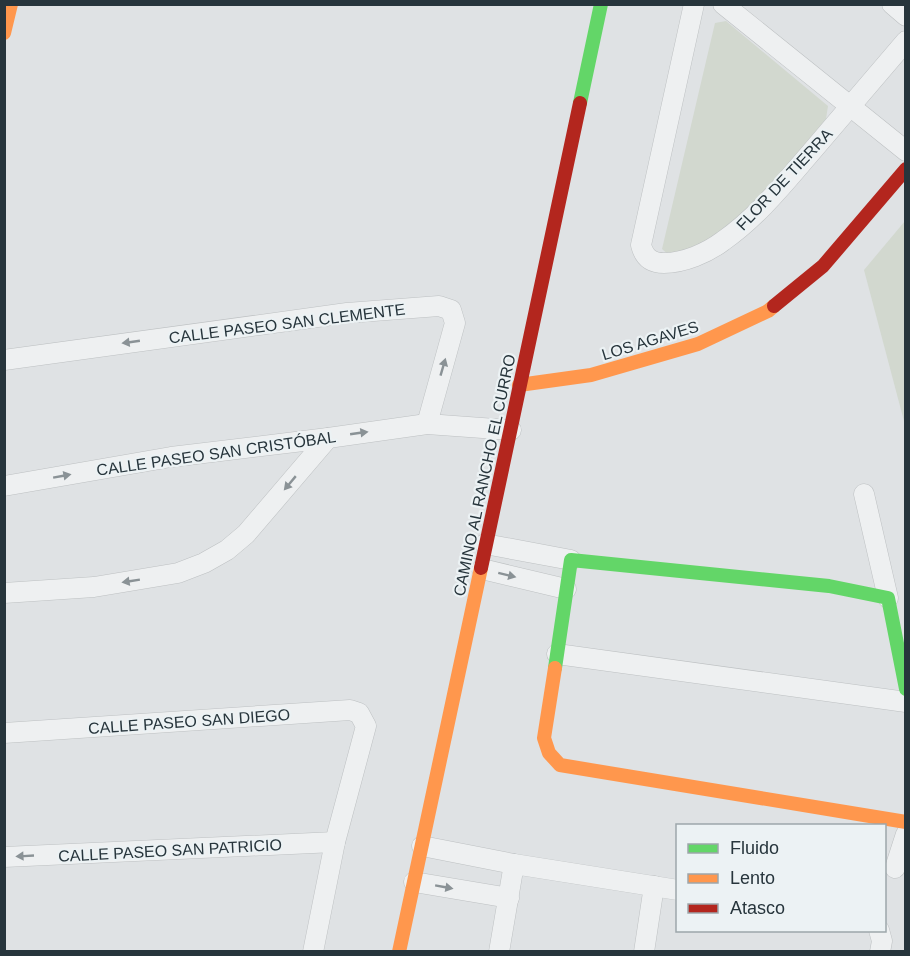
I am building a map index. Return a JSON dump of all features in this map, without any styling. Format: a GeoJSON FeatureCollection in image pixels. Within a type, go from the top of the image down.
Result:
{"type":"FeatureCollection","features":[{"type":"Feature","properties":{"kind":"street"},"geometry":{"type":"LineString","coordinates":[[4,33],[11,4]]}},
{"type":"Feature","properties":{"kind":"street","name":"CAMINO AL RANCHO EL CURRO"},"geometry":{"type":"LineString","coordinates":[[399,951],[601,4]]}},
{"type":"Feature","properties":{"kind":"street","name":"FLOR DE TIERRA"},"geometry":{"type":"LineString","coordinates":[[694,4],[641,245],[643,253],[649,260],[659,263],[672,263],[692,257],[722,243],[747,222],[787,180],[906,41]]}},
{"type":"Feature","properties":{"kind":"street"},"geometry":{"type":"LineString","coordinates":[[723,4],[906,151]]}},
{"type":"Feature","properties":{"kind":"street"},"geometry":{"type":"LineString","coordinates":[[892,4],[906,16]]}},
{"type":"Feature","properties":{"kind":"street","name":"LOS AGAVES"},"geometry":{"type":"LineString","coordinates":[[519,385],[591,375],[698,344],[768,311],[823,266],[906,169]]}},
{"type":"Feature","properties":{"kind":"street","name":"CALLE PASEO SAN CLEMENTE"},"geometry":{"type":"LineString","coordinates":[[4,360],[347,312],[439,306],[451,310],[455,323],[427,424]]}},
{"type":"Feature","properties":{"kind":"street","name":"CALLE PASEO SAN CRISTÓBAL"},"geometry":{"type":"LineString","coordinates":[[4,486],[171,457],[427,424],[511,430]]}},
{"type":"Feature","properties":{"kind":"street"},"geometry":{"type":"LineString","coordinates":[[4,593],[94,587],[178,573],[204,563],[227,550],[246,534],[328,438]]}},
{"type":"Feature","properties":{"kind":"street"},"geometry":{"type":"LineString","coordinates":[[864,494],[906,689]]}},
{"type":"Feature","properties":{"kind":"street"},"geometry":{"type":"LineString","coordinates":[[485,544],[571,560],[829,586],[888,598]]}},
{"type":"Feature","properties":{"kind":"street"},"geometry":{"type":"LineString","coordinates":[[571,560],[544,738],[551,758],[560,765],[906,822]]}},
{"type":"Feature","properties":{"kind":"street"},"geometry":{"type":"LineString","coordinates":[[482,569],[566,589]]}},
{"type":"Feature","properties":{"kind":"street"},"geometry":{"type":"LineString","coordinates":[[557,654],[906,702]]}},
{"type":"Feature","properties":{"kind":"street","name":"CALLE PASEO SAN DIEGO"},"geometry":{"type":"LineString","coordinates":[[4,733],[350,710],[359,713],[366,726],[335,842]]}},
{"type":"Feature","properties":{"kind":"street"},"geometry":{"type":"LineString","coordinates":[[895,868],[906,834]]}},
{"type":"Feature","properties":{"kind":"street"},"geometry":{"type":"LineString","coordinates":[[313,951],[335,842]]}},
{"type":"Feature","properties":{"kind":"street","name":"CALLE PASEO SAN PATRICIO"},"geometry":{"type":"LineString","coordinates":[[4,858],[335,842]]}},
{"type":"Feature","properties":{"kind":"street"},"geometry":{"type":"LineString","coordinates":[[422,846],[514,864],[676,890]]}},
{"type":"Feature","properties":{"kind":"street"},"geometry":{"type":"LineString","coordinates":[[499,951],[514,864]]}},
{"type":"Feature","properties":{"kind":"street"},"geometry":{"type":"LineString","coordinates":[[414,882],[509,898]]}},
{"type":"Feature","properties":{"kind":"street"},"geometry":{"type":"LineString","coordinates":[[644,951],[654,886]]}},
{"type":"Feature","properties":{"kind":"street"},"geometry":{"type":"LineString","coordinates":[[880,932],[882,941],[880,951]]}},
{"type":"Feature","properties":{"kind":"shaded area"},"geometry":{"type":"Polygon","coordinates":[[[726,21],[828,106],[826,119],[758,200],[717,236],[671,257],[662,249],[715,23],[726,21]]]}},
{"type":"Feature","properties":{"kind":"shaded area"},"geometry":{"type":"Polygon","coordinates":[[[905,221],[905,425],[864,270],[905,221]]]}},
{"type":"Feature","properties":{"kind":"traffic: fast"},"geometry":{"type":"LineString","coordinates":[[580,103],[601,4]]}},
{"type":"Feature","properties":{"kind":"traffic: fast"},"geometry":{"type":"LineString","coordinates":[[555,668],[571,560],[829,586],[888,598],[906,689]]}},
{"type":"Feature","properties":{"kind":"traffic: slow"},"geometry":{"type":"LineString","coordinates":[[4,33],[11,4]]}},
{"type":"Feature","properties":{"kind":"traffic: slow"},"geometry":{"type":"LineString","coordinates":[[519,385],[591,375],[698,344],[774,306]]}},
{"type":"Feature","properties":{"kind":"traffic: slow"},"geometry":{"type":"LineString","coordinates":[[399,952],[481,568]]}},
{"type":"Feature","properties":{"kind":"traffic: slow"},"geometry":{"type":"LineString","coordinates":[[555,668],[544,738],[549,753],[560,765],[906,822]]}},
{"type":"Feature","properties":{"kind":"traffic: jam"},"geometry":{"type":"LineString","coordinates":[[481,568],[580,103]]}},
{"type":"Feature","properties":{"kind":"traffic: jam"},"geometry":{"type":"LineString","coordinates":[[774,306],[823,266],[906,169]]}}]}
